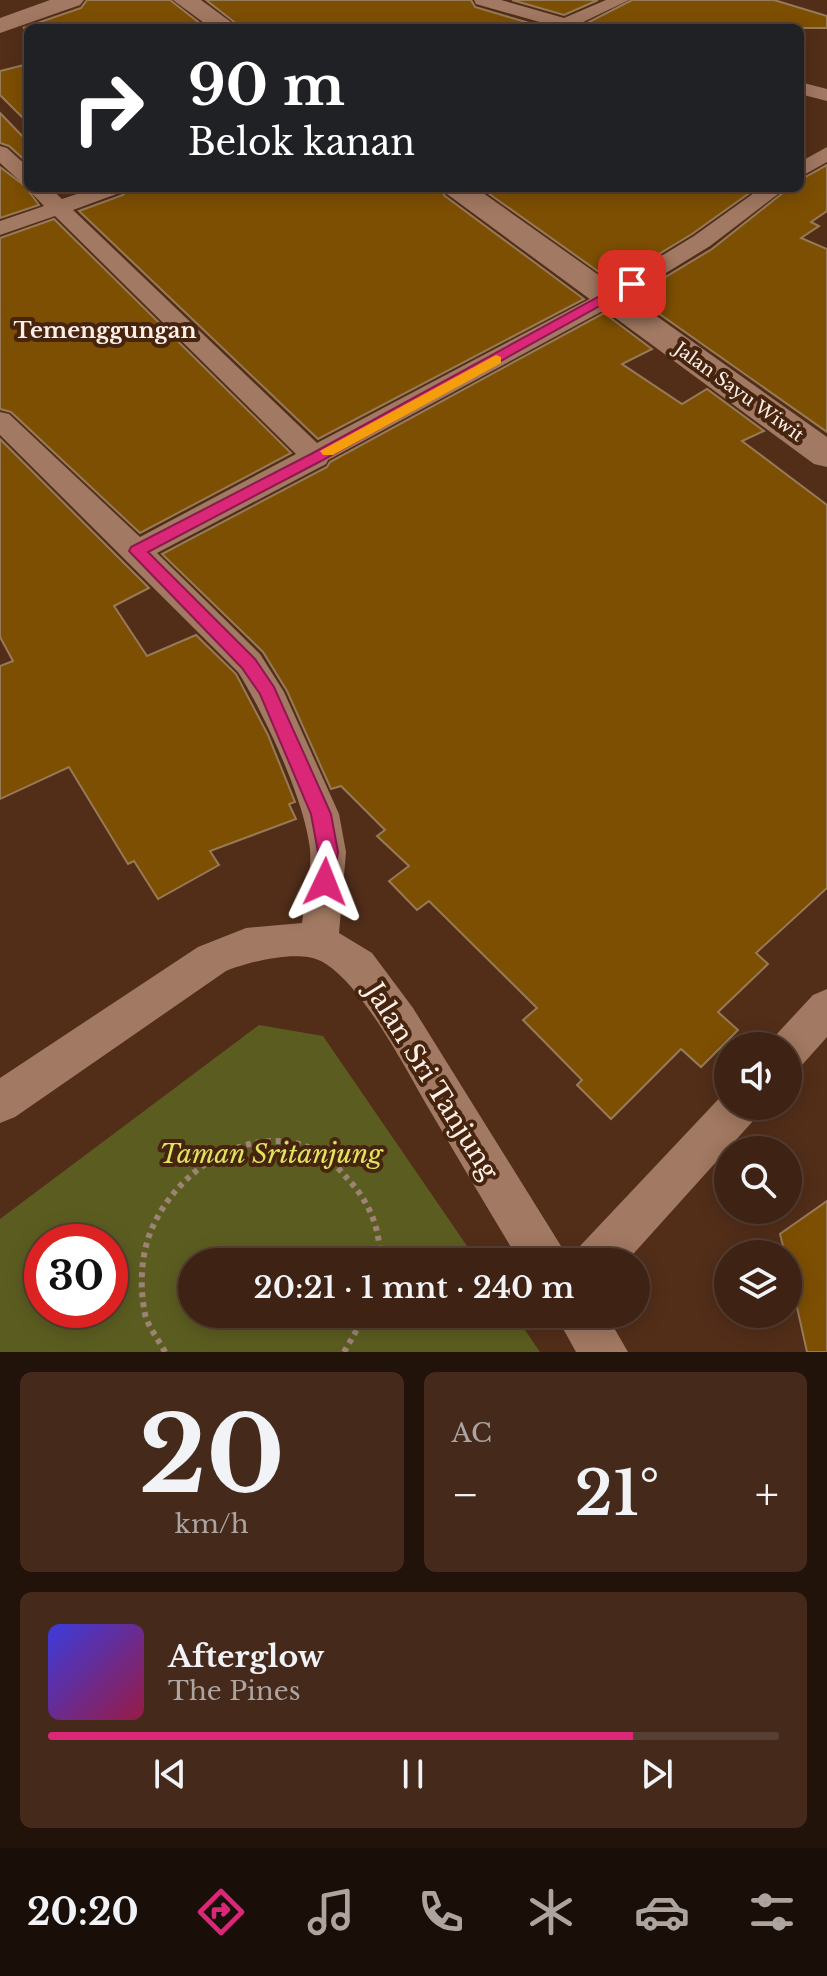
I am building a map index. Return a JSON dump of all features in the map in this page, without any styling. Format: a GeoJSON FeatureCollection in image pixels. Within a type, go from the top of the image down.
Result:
{"type":"FeatureCollection","features":[{"type":"Feature","properties":{"kind":"main road"},"geometry":{"type":"LineString","coordinates":[[0,26],[72,0]]}},
{"type":"Feature","properties":{"kind":"main road"},"geometry":{"type":"LineString","coordinates":[[185,0],[221,24]]}},
{"type":"Feature","properties":{"kind":"main road","name":"Jalan Sayu Wiwit"},"geometry":{"type":"LineString","coordinates":[[472,192],[609,298],[827,455]]}},
{"type":"Feature","properties":{"kind":"street"},"geometry":{"type":"LineString","coordinates":[[482,0],[557,24]]}},
{"type":"Feature","properties":{"kind":"street"},"geometry":{"type":"LineString","coordinates":[[572,24],[621,0]]}},
{"type":"Feature","properties":{"kind":"street"},"geometry":{"type":"LineString","coordinates":[[804,89],[827,95]]}},
{"type":"Feature","properties":{"kind":"street"},"geometry":{"type":"LineString","coordinates":[[804,145],[827,153],[804,168]]}},
{"type":"Feature","properties":{"kind":"street"},"geometry":{"type":"LineString","coordinates":[[0,152],[24,174]]}},
{"type":"Feature","properties":{"kind":"street"},"geometry":{"type":"LineString","coordinates":[[42,192],[316,458]]}},
{"type":"Feature","properties":{"kind":"street"},"geometry":{"type":"LineString","coordinates":[[0,228],[104,192]]}},
{"type":"Feature","properties":{"kind":"street"},"geometry":{"type":"LineString","coordinates":[[137,551],[316,458],[609,298],[702,241],[769,192]]}},
{"type":"Feature","properties":{"kind":"street"},"geometry":{"type":"LineString","coordinates":[[0,420],[249,663],[268,692],[321,814],[328,852],[319,942]]}},
{"type":"Feature","properties":{"kind":"street","name":"Jalan Sri Tanjung"},"geometry":{"type":"LineString","coordinates":[[0,1102],[212,959],[246,945],[279,941],[319,942],[337,950],[358,966],[399,1021],[537,1248]]}},
{"type":"Feature","properties":{"kind":"street"},"geometry":{"type":"LineString","coordinates":[[802,1036],[827,1008]]}},
{"type":"Feature","properties":{"kind":"street"},"geometry":{"type":"LineString","coordinates":[[609,1248],[725,1120]]}},
{"type":"Feature","properties":{"kind":"street"},"geometry":{"type":"LineString","coordinates":[[588,1328],[604,1352]]}},
{"type":"Feature","properties":{"kind":"path"},"geometry":{"type":"LineString","coordinates":[[165,1352],[145,1314],[141,1264],[156,1215],[163,1205],[185,1175],[224,1149],[268,1139],[310,1146],[346,1170],[371,1208],[377,1248]]}},
{"type":"Feature","properties":{"kind":"path"},"geometry":{"type":"LineString","coordinates":[[344,1352],[358,1328]]}},
{"type":"Feature","properties":{"kind":"green space","name":"Taman Sritanjung"},"geometry":{"type":"Polygon","coordinates":[[[259,1025],[323,1036],[468,1248],[178,1248],[178,1328],[524,1328],[540,1352],[0,1352],[0,1219],[259,1025]]]}},
{"type":"Feature","properties":{"kind":"building"},"geometry":{"type":"Polygon","coordinates":[[[87,0],[170,0],[201,24],[35,24],[81,8],[87,0]]]}},
{"type":"Feature","properties":{"kind":"building"},"geometry":{"type":"Polygon","coordinates":[[[206,0],[471,0],[475,7],[532,24],[237,24],[206,0]]]}},
{"type":"Feature","properties":{"kind":"building"},"geometry":{"type":"Polygon","coordinates":[[[512,0],[598,0],[564,15],[512,0]]]}},
{"type":"Feature","properties":{"kind":"building"},"geometry":{"type":"Polygon","coordinates":[[[632,0],[774,0],[827,16],[827,28],[804,28],[804,24],[587,23],[632,0]]]}},
{"type":"Feature","properties":{"kind":"building"},"geometry":{"type":"Polygon","coordinates":[[[24,65],[24,119],[0,95],[0,71],[24,65]]]}},
{"type":"Feature","properties":{"kind":"building"},"geometry":{"type":"Polygon","coordinates":[[[0,113],[24,138],[24,159],[9,146],[0,143],[0,113]]]}},
{"type":"Feature","properties":{"kind":"building"},"geometry":{"type":"Polygon","coordinates":[[[827,165],[827,211],[811,222],[819,226],[801,238],[827,249],[827,432],[634,296],[712,249],[784,192],[804,192],[804,178],[827,165]]]}},
{"type":"Feature","properties":{"kind":"building"},"geometry":{"type":"Polygon","coordinates":[[[0,167],[24,185],[24,192],[29,192],[39,205],[0,218],[0,167]]]}},
{"type":"Feature","properties":{"kind":"building"},"geometry":{"type":"Polygon","coordinates":[[[126,192],[442,192],[584,299],[318,439],[79,211],[126,192]]]}},
{"type":"Feature","properties":{"kind":"building"},"geometry":{"type":"Polygon","coordinates":[[[487,192],[751,192],[692,234],[613,282],[487,192]]]}},
{"type":"Feature","properties":{"kind":"building"},"geometry":{"type":"Polygon","coordinates":[[[54,219],[291,453],[140,533],[11,412],[0,409],[0,238],[54,219]]]}},
{"type":"Feature","properties":{"kind":"building"},"geometry":{"type":"Polygon","coordinates":[[[604,313],[652,349],[622,364],[682,404],[707,389],[764,431],[742,441],[827,505],[827,888],[756,953],[768,964],[718,1012],[738,1030],[714,1032],[714,1054],[701,1067],[681,1049],[611,1119],[577,1085],[582,1080],[523,1020],[537,1008],[429,901],[417,910],[389,881],[409,866],[377,836],[385,830],[341,786],[331,789],[287,691],[263,652],[162,554],[327,467],[330,462],[604,313]]]}},
{"type":"Feature","properties":{"kind":"building"},"geometry":{"type":"Polygon","coordinates":[[[0,439],[149,588],[114,606],[147,656],[196,635],[236,674],[268,735],[295,802],[289,804],[296,819],[210,851],[219,865],[158,899],[134,861],[128,864],[69,767],[0,799],[0,666],[13,661],[0,637],[0,439]]]}},
{"type":"Feature","properties":{"kind":"building"},"geometry":{"type":"Polygon","coordinates":[[[827,1201],[827,1352],[807,1352],[802,1328],[802,1240],[782,1240],[780,1234],[794,1224],[802,1224],[802,1219],[827,1201]]]}},
{"type":"Feature","properties":{"kind":"slow traffic"},"geometry":{"type":"LineString","coordinates":[[328,451],[496,360]]}},
{"type":"Feature","properties":{"kind":"district","name":"Temenggungan"},"geometry":{"type":"Point","coordinates":[105,330]}},
{"type":"Feature","properties":{"kind":"route"},"geometry":{"type":"LineString","coordinates":[[325,882],[328,852],[321,814],[295,748],[268,692],[249,663],[137,551],[316,458],[632,284]]}}]}
